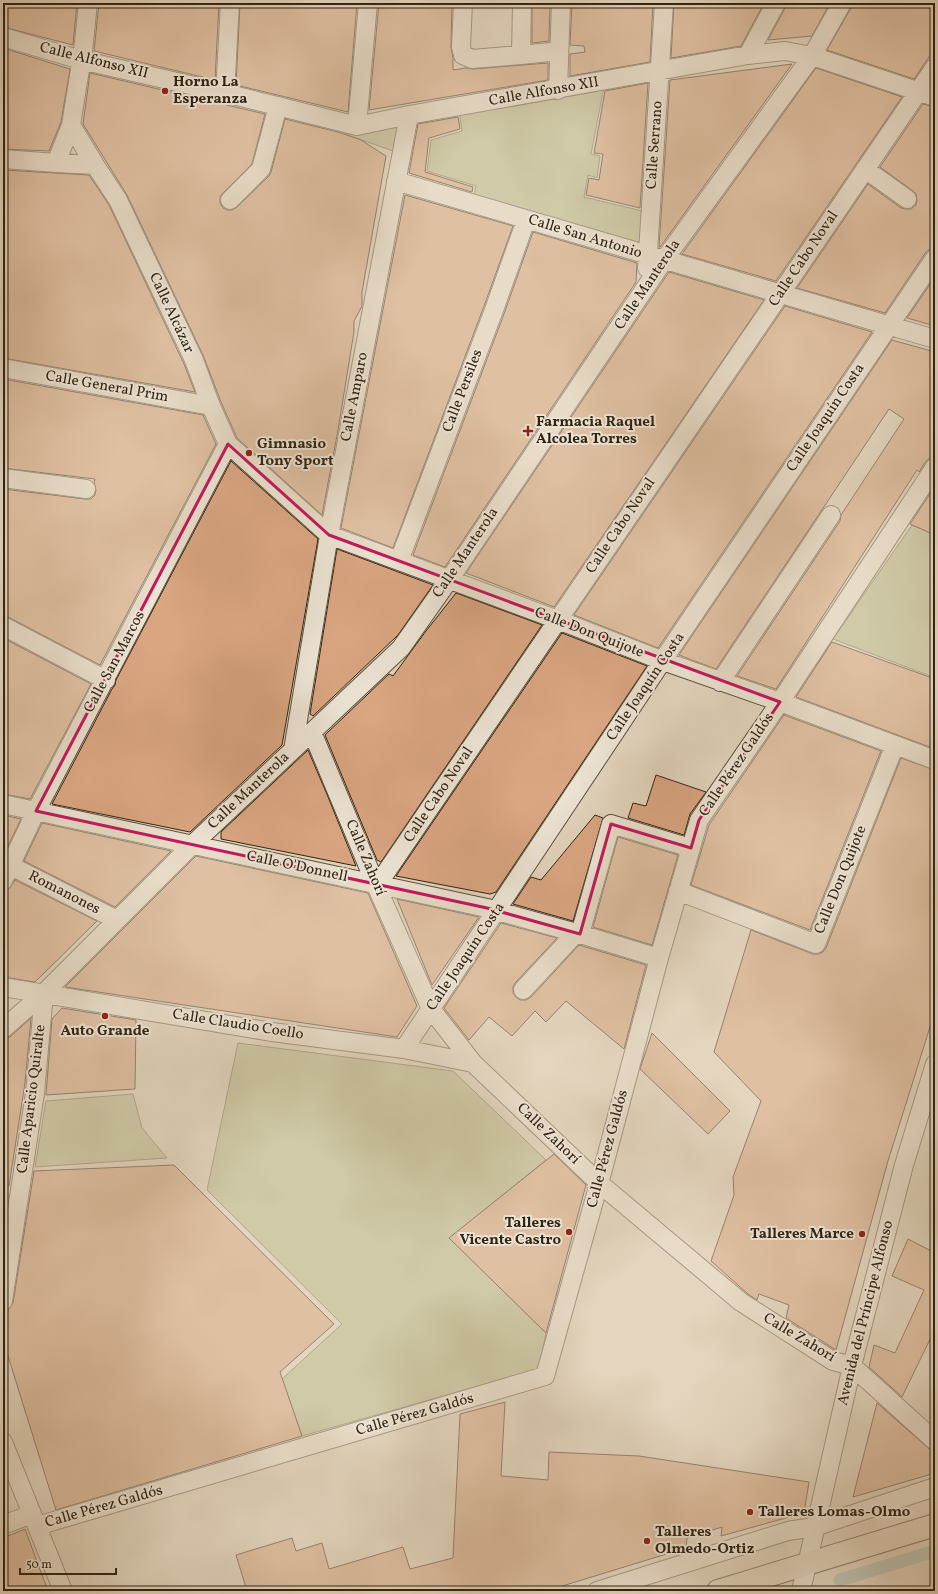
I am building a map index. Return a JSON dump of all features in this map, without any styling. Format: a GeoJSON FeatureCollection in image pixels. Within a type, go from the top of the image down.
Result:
{"type":"FeatureCollection","features":[{"type":"Feature","properties":{"kind":"highway"},"geometry":{"type":"LineString","coordinates":[[718,1591],[935,1525]]}},
{"type":"Feature","properties":{"kind":"street"},"geometry":{"type":"LineString","coordinates":[[56,163],[71,125],[88,3]]}},
{"type":"Feature","properties":{"kind":"street"},"geometry":{"type":"LineString","coordinates":[[225,93],[230,3]]}},
{"type":"Feature","properties":{"kind":"street"},"geometry":{"type":"LineString","coordinates":[[357,126],[368,3]]}},
{"type":"Feature","properties":{"kind":"street"},"geometry":{"type":"LineString","coordinates":[[462,3],[461,47],[463,55],[472,59],[559,51]]}},
{"type":"Feature","properties":{"kind":"street"},"geometry":{"type":"LineString","coordinates":[[521,55],[522,3]]}},
{"type":"Feature","properties":{"kind":"street"},"geometry":{"type":"LineString","coordinates":[[558,90],[561,3]]}},
{"type":"Feature","properties":{"kind":"street","name":"Calle Serrano"},"geometry":{"type":"LineString","coordinates":[[656,258],[660,72],[664,3]]}},
{"type":"Feature","properties":{"kind":"street"},"geometry":{"type":"LineString","coordinates":[[748,56],[776,3]]}},
{"type":"Feature","properties":{"kind":"street","name":"Calle Manterola"},"geometry":{"type":"LineString","coordinates":[[3,1029],[44,993],[192,845],[401,648],[449,580],[646,286],[656,258],[812,56],[842,3]]}},
{"type":"Feature","properties":{"kind":"street","name":"Calle Alfonso XII"},"geometry":{"type":"LineString","coordinates":[[3,37],[81,60],[225,93],[357,126],[409,115],[748,56],[785,51],[812,56],[927,95]]}},
{"type":"Feature","properties":{"kind":"street","name":"Calle Cabo Noval"},"geometry":{"type":"LineString","coordinates":[[377,884],[865,169],[927,95],[935,67]]}},
{"type":"Feature","properties":{"kind":"street"},"geometry":{"type":"LineString","coordinates":[[230,200],[261,169],[278,106]]}},
{"type":"Feature","properties":{"kind":"street","name":"Calle Amparo"},"geometry":{"type":"LineString","coordinates":[[293,750],[329,535],[409,115]]}},
{"type":"Feature","properties":{"kind":"street","name":"Calle Alcázar"},"geometry":{"type":"LineString","coordinates":[[71,125],[118,200],[194,360],[211,406],[228,444],[329,535]]}},
{"type":"Feature","properties":{"kind":"street"},"geometry":{"type":"LineString","coordinates":[[3,159],[95,165]]}},
{"type":"Feature","properties":{"kind":"street"},"geometry":{"type":"LineString","coordinates":[[865,169],[907,199]]}},
{"type":"Feature","properties":{"kind":"street","name":"Calle San Antonio"},"geometry":{"type":"LineString","coordinates":[[396,181],[935,339]]}},
{"type":"Feature","properties":{"kind":"street","name":"Calle Persiles"},"geometry":{"type":"LineString","coordinates":[[399,561],[491,318],[526,220]]}},
{"type":"Feature","properties":{"kind":"street","name":"Calle Joaquín Costa"},"geometry":{"type":"LineString","coordinates":[[404,1049],[663,661],[935,258]]}},
{"type":"Feature","properties":{"kind":"street","name":"Calle General Prim"},"geometry":{"type":"LineString","coordinates":[[3,368],[211,406]]}},
{"type":"Feature","properties":{"kind":"street","name":"Calle San Marcos"},"geometry":{"type":"LineString","coordinates":[[7,873],[36,811],[106,680],[228,444]]}},
{"type":"Feature","properties":{"kind":"street","name":"Calle Pérez Galdós"},"geometry":{"type":"LineString","coordinates":[[34,1520],[545,1376],[599,1183],[659,958],[699,820],[780,702],[935,467]]}},
{"type":"Feature","properties":{"kind":"street"},"geometry":{"type":"LineString","coordinates":[[3,478],[86,489]]}},
{"type":"Feature","properties":{"kind":"street"},"geometry":{"type":"LineString","coordinates":[[720,682],[831,515]]}},
{"type":"Feature","properties":{"kind":"street","name":"Calle Don Quijote"},"geometry":{"type":"LineString","coordinates":[[329,535],[558,620],[663,661],[780,702],[935,760]]}},
{"type":"Feature","properties":{"kind":"street"},"geometry":{"type":"LineString","coordinates":[[3,626],[106,680]]}},
{"type":"Feature","properties":{"kind":"street","name":"Calle Zahorí"},"geometry":{"type":"LineString","coordinates":[[312,732],[431,1009],[473,1063],[599,1183],[741,1302],[833,1361],[852,1366],[935,1441]]}},
{"type":"Feature","properties":{"kind":"street","name":"Calle Don Quijote"},"geometry":{"type":"LineString","coordinates":[[678,891],[816,944],[895,745]]}},
{"type":"Feature","properties":{"kind":"street","name":"Calle O'Donnell"},"geometry":{"type":"LineString","coordinates":[[3,804],[497,910],[659,958]]}},
{"type":"Feature","properties":{"kind":"street"},"geometry":{"type":"LineString","coordinates":[[523,990],[578,933],[611,824],[691,848]]}},
{"type":"Feature","properties":{"kind":"street","name":"Romanones"},"geometry":{"type":"LineString","coordinates":[[7,873],[117,920]]}},
{"type":"Feature","properties":{"kind":"street","name":"Calle Claudio Coello"},"geometry":{"type":"LineString","coordinates":[[3,987],[272,1032],[404,1049],[473,1063]]}},
{"type":"Feature","properties":{"kind":"street","name":"Calle Aparicio Quiralte"},"geometry":{"type":"LineString","coordinates":[[3,1301],[35,1093],[44,993]]}},
{"type":"Feature","properties":{"kind":"street","name":"Avenida del Príncipe Alfonso"},"geometry":{"type":"LineString","coordinates":[[801,1591],[814,1527],[852,1366],[904,1165],[935,1064]]}},
{"type":"Feature","properties":{"kind":"street"},"geometry":{"type":"LineString","coordinates":[[3,1442],[63,1591]]}},
{"type":"Feature","properties":{"kind":"street"},"geometry":{"type":"LineString","coordinates":[[597,1591],[788,1531],[814,1527],[935,1487]]}},
{"type":"Feature","properties":{"kind":"street"},"geometry":{"type":"LineString","coordinates":[[3,1525],[34,1520]]}},
{"type":"Feature","properties":{"kind":"highlighted area"},"geometry":{"type":"Polygon","coordinates":[[[228,444],[329,535],[780,702],[699,820],[691,848],[611,824],[580,934],[487,908],[36,811],[228,444]]]}},
{"type":"Feature","properties":{"kind":"green space"},"geometry":{"type":"Polygon","coordinates":[[[604,87],[591,154],[600,156],[597,178],[588,175],[584,197],[642,211],[640,243],[474,196],[476,186],[427,171],[431,140],[462,131],[459,111],[604,87]]]}},
{"type":"Feature","properties":{"kind":"green space"},"geometry":{"type":"Polygon","coordinates":[[[409,115],[396,152],[345,134],[357,126],[409,115]]]}},
{"type":"Feature","properties":{"kind":"green space"},"geometry":{"type":"Polygon","coordinates":[[[912,525],[935,535],[935,673],[933,677],[833,639],[912,525]]]}},
{"type":"Feature","properties":{"kind":"green space"},"geometry":{"type":"Polygon","coordinates":[[[238,1043],[453,1071],[546,1160],[450,1238],[546,1333],[539,1369],[302,1436],[282,1379],[342,1324],[207,1190],[238,1043]]]}},
{"type":"Feature","properties":{"kind":"green space"},"geometry":{"type":"Polygon","coordinates":[[[133,1094],[142,1128],[167,1158],[35,1167],[46,1101],[133,1094]]]}},
{"type":"Feature","properties":{"kind":"building"},"geometry":{"type":"Polygon","coordinates":[[[3,3],[77,3],[73,45],[3,27],[3,3]]]}},
{"type":"Feature","properties":{"kind":"building"},"geometry":{"type":"Polygon","coordinates":[[[99,3],[219,3],[215,80],[94,51],[99,3]]]}},
{"type":"Feature","properties":{"kind":"building"},"geometry":{"type":"Polygon","coordinates":[[[240,3],[357,3],[348,112],[236,85],[240,3]]]}},
{"type":"Feature","properties":{"kind":"building"},"geometry":{"type":"Polygon","coordinates":[[[379,3],[452,3],[451,47],[453,70],[548,63],[548,80],[369,110],[379,3]]]}},
{"type":"Feature","properties":{"kind":"building"},"geometry":{"type":"Polygon","coordinates":[[[532,3],[550,3],[549,41],[532,43],[532,3]]]}},
{"type":"Feature","properties":{"kind":"building"},"geometry":{"type":"Polygon","coordinates":[[[572,3],[653,3],[650,62],[570,76],[570,54],[585,52],[584,46],[570,45],[572,3]]]}},
{"type":"Feature","properties":{"kind":"building"},"geometry":{"type":"Polygon","coordinates":[[[674,3],[764,3],[741,46],[671,58],[674,3]]]}},
{"type":"Feature","properties":{"kind":"building"},"geometry":{"type":"Polygon","coordinates":[[[786,3],[830,3],[812,36],[768,40],[785,8],[786,3]]]}},
{"type":"Feature","properties":{"kind":"building"},"geometry":{"type":"Polygon","coordinates":[[[852,3],[935,3],[935,48],[914,79],[827,50],[851,8],[852,3]]]}},
{"type":"Feature","properties":{"kind":"building"},"geometry":{"type":"Polygon","coordinates":[[[3,48],[70,69],[61,122],[49,151],[3,149],[3,48]]]}},
{"type":"Feature","properties":{"kind":"building"},"geometry":{"type":"Polygon","coordinates":[[[792,64],[660,247],[659,247],[670,80],[792,64]]]}},
{"type":"Feature","properties":{"kind":"building"},"geometry":{"type":"Polygon","coordinates":[[[816,68],[902,97],[776,281],[682,254],[816,68]]]}},
{"type":"Feature","properties":{"kind":"building"},"geometry":{"type":"Polygon","coordinates":[[[90,73],[265,114],[252,164],[220,197],[220,203],[223,208],[227,210],[232,210],[237,207],[269,176],[285,119],[338,132],[361,140],[386,156],[362,292],[362,306],[354,321],[354,332],[338,430],[322,515],[237,438],[203,355],[127,195],[83,124],[90,73]]]}},
{"type":"Feature","properties":{"kind":"building"},"geometry":{"type":"Polygon","coordinates":[[[648,83],[640,208],[586,195],[589,178],[599,180],[603,154],[594,153],[605,91],[648,83]]]}},
{"type":"Feature","properties":{"kind":"building"},"geometry":{"type":"Polygon","coordinates":[[[923,104],[935,107],[935,248],[926,252],[885,313],[797,288],[868,184],[901,208],[911,209],[916,205],[916,194],[880,167],[923,104]]]}},
{"type":"Feature","properties":{"kind":"building"},"geometry":{"type":"Polygon","coordinates":[[[458,117],[460,129],[429,138],[425,172],[473,187],[472,192],[409,173],[418,124],[458,117]]]}},
{"type":"Feature","properties":{"kind":"building"},"geometry":{"type":"Polygon","coordinates":[[[3,170],[89,175],[109,205],[184,364],[195,392],[3,358],[3,170]]]}},
{"type":"Feature","properties":{"kind":"building"},"geometry":{"type":"Polygon","coordinates":[[[405,195],[513,226],[393,548],[341,528],[405,195]]]}},
{"type":"Feature","properties":{"kind":"building"},"geometry":{"type":"Polygon","coordinates":[[[533,232],[637,263],[636,282],[445,567],[413,555],[504,314],[533,232]]]}},
{"type":"Feature","properties":{"kind":"building"},"geometry":{"type":"Polygon","coordinates":[[[669,272],[764,300],[554,607],[466,573],[669,272]]]}},
{"type":"Feature","properties":{"kind":"building"},"geometry":{"type":"Polygon","coordinates":[[[935,277],[935,326],[907,318],[935,277]]]}},
{"type":"Feature","properties":{"kind":"building"},"geometry":{"type":"Polygon","coordinates":[[[785,306],[872,332],[658,648],[574,615],[785,306]]]}},
{"type":"Feature","properties":{"kind":"building"},"geometry":{"type":"Polygon","coordinates":[[[892,340],[935,352],[935,457],[926,461],[919,472],[917,470],[776,689],[737,676],[840,521],[841,515],[904,419],[889,409],[716,669],[679,655],[892,340]]]}},
{"type":"Feature","properties":{"kind":"building"},"geometry":{"type":"Polygon","coordinates":[[[3,379],[203,415],[216,444],[100,665],[8,617],[3,616],[3,489],[85,499],[91,499],[95,495],[96,490],[94,483],[95,479],[3,468],[3,379]]]}},
{"type":"Feature","properties":{"kind":"building"},"geometry":{"type":"Polygon","coordinates":[[[231,461],[318,539],[282,745],[190,832],[52,804],[115,685],[116,680],[231,461]]]}},
{"type":"Feature","properties":{"kind":"building"},"geometry":{"type":"Polygon","coordinates":[[[935,486],[935,535],[910,524],[935,486]]]}},
{"type":"Feature","properties":{"kind":"building"},"geometry":{"type":"Polygon","coordinates":[[[337,549],[433,585],[398,635],[313,716],[310,714],[337,549]]]}},
{"type":"Feature","properties":{"kind":"building"},"geometry":{"type":"Polygon","coordinates":[[[456,593],[542,625],[381,862],[377,860],[325,735],[389,674],[393,676],[456,593]]]}},
{"type":"Feature","properties":{"kind":"building"},"geometry":{"type":"Polygon","coordinates":[[[562,633],[647,666],[496,892],[490,894],[396,876],[562,633]]]}},
{"type":"Feature","properties":{"kind":"building"},"geometry":{"type":"Polygon","coordinates":[[[3,638],[91,684],[30,799],[3,794],[3,638]]]}},
{"type":"Feature","properties":{"kind":"building"},"geometry":{"type":"Polygon","coordinates":[[[832,642],[935,679],[935,749],[796,697],[832,642]]]}},
{"type":"Feature","properties":{"kind":"building"},"geometry":{"type":"Polygon","coordinates":[[[784,715],[881,751],[810,930],[691,885],[709,825],[784,715]]]}},
{"type":"Feature","properties":{"kind":"building"},"geometry":{"type":"Polygon","coordinates":[[[308,750],[356,866],[221,839],[221,832],[308,750]]]}},
{"type":"Feature","properties":{"kind":"building"},"geometry":{"type":"Polygon","coordinates":[[[901,758],[935,770],[935,1011],[888,1161],[836,1350],[786,1318],[789,1305],[759,1294],[757,1300],[748,1294],[711,1261],[734,1195],[733,1177],[761,1101],[714,1052],[751,930],[813,954],[823,952],[826,948],[901,758]]]}},
{"type":"Feature","properties":{"kind":"building"},"geometry":{"type":"Polygon","coordinates":[[[656,775],[706,792],[690,814],[684,835],[628,818],[633,803],[646,806],[656,775]]]}},
{"type":"Feature","properties":{"kind":"building"},"geometry":{"type":"Polygon","coordinates":[[[3,815],[21,819],[3,856],[3,815]]]}},
{"type":"Feature","properties":{"kind":"building"},"geometry":{"type":"Polygon","coordinates":[[[595,815],[603,818],[573,921],[513,904],[531,877],[541,880],[595,815]]]}},
{"type":"Feature","properties":{"kind":"building"},"geometry":{"type":"Polygon","coordinates":[[[42,823],[171,851],[115,907],[24,861],[42,823]]]}},
{"type":"Feature","properties":{"kind":"building"},"geometry":{"type":"Polygon","coordinates":[[[618,837],[678,855],[652,945],[593,927],[618,837]]]}},
{"type":"Feature","properties":{"kind":"building"},"geometry":{"type":"Polygon","coordinates":[[[196,856],[368,893],[417,1006],[397,1037],[65,987],[196,856]]]}},
{"type":"Feature","properties":{"kind":"building"},"geometry":{"type":"Polygon","coordinates":[[[15,880],[97,921],[35,982],[3,977],[3,891],[9,889],[15,880]]]}},
{"type":"Feature","properties":{"kind":"building"},"geometry":{"type":"Polygon","coordinates":[[[397,899],[479,917],[432,985],[397,899]]]}},
{"type":"Feature","properties":{"kind":"building"},"geometry":{"type":"Polygon","coordinates":[[[501,923],[557,938],[515,983],[513,993],[520,1000],[526,1000],[531,997],[579,945],[646,965],[624,1049],[566,1001],[546,1022],[535,1011],[512,1036],[489,1017],[469,1040],[444,1008],[501,923]]]}},
{"type":"Feature","properties":{"kind":"building"},"geometry":{"type":"Polygon","coordinates":[[[62,1008],[136,1020],[135,1089],[46,1095],[52,1019],[62,1008]]]}},
{"type":"Feature","properties":{"kind":"building"},"geometry":{"type":"Polygon","coordinates":[[[31,1018],[25,1083],[9,1186],[3,1186],[3,1039],[10,1037],[31,1018]]]}},
{"type":"Feature","properties":{"kind":"building"},"geometry":{"type":"Polygon","coordinates":[[[652,1033],[730,1111],[708,1134],[640,1069],[652,1033]]]}},
{"type":"Feature","properties":{"kind":"building"},"geometry":{"type":"Polygon","coordinates":[[[554,1154],[586,1185],[546,1333],[449,1238],[554,1154]]]}},
{"type":"Feature","properties":{"kind":"building"},"geometry":{"type":"Polygon","coordinates":[[[174,1165],[334,1324],[280,1372],[302,1436],[56,1510],[3,1340],[8,1310],[13,1303],[34,1171],[174,1165]]]}},
{"type":"Feature","properties":{"kind":"building"},"geometry":{"type":"Polygon","coordinates":[[[908,1239],[935,1253],[935,1329],[902,1397],[869,1367],[874,1345],[895,1353],[924,1290],[892,1276],[908,1239]]]}},
{"type":"Feature","properties":{"kind":"building"},"geometry":{"type":"Polygon","coordinates":[[[505,1402],[501,1476],[548,1480],[549,1452],[639,1456],[809,1482],[804,1513],[721,1536],[722,1527],[687,1538],[686,1548],[546,1591],[247,1591],[236,1555],[292,1538],[296,1551],[322,1543],[329,1569],[403,1547],[410,1569],[453,1558],[460,1414],[505,1402]]]}},
{"type":"Feature","properties":{"kind":"building"},"geometry":{"type":"Polygon","coordinates":[[[877,1403],[935,1454],[935,1473],[853,1497],[877,1403]]]}},
{"type":"Feature","properties":{"kind":"building"},"geometry":{"type":"Polygon","coordinates":[[[25,1529],[48,1591],[3,1591],[3,1538],[25,1529]]]}},
{"type":"Feature","properties":{"kind":"waterway"},"geometry":{"type":"LineString","coordinates":[[840,1580],[935,1551]]}},
{"type":"Feature","properties":{"kind":"place","name":"Horno La Esperanza"},"geometry":{"type":"Point","coordinates":[165,91]}},
{"type":"Feature","properties":{"kind":"place","name":"Farmacia Raquel Alcolea Torres"},"geometry":{"type":"Point","coordinates":[528,431]}},
{"type":"Feature","properties":{"kind":"place","name":"Gimnasio Tony Sport"},"geometry":{"type":"Point","coordinates":[249,453]}},
{"type":"Feature","properties":{"kind":"place","name":"Auto Grande"},"geometry":{"type":"Point","coordinates":[105,1016]}},
{"type":"Feature","properties":{"kind":"place","name":"Talleres Vicente Castro"},"geometry":{"type":"Point","coordinates":[569,1232]}},
{"type":"Feature","properties":{"kind":"place","name":"Talleres Marce"},"geometry":{"type":"Point","coordinates":[862,1234]}},
{"type":"Feature","properties":{"kind":"place","name":"Talleres Lomas-Olmo"},"geometry":{"type":"Point","coordinates":[750,1512]}},
{"type":"Feature","properties":{"kind":"place","name":"Talleres Olmedo-Ortiz"},"geometry":{"type":"Point","coordinates":[647,1541]}}]}
